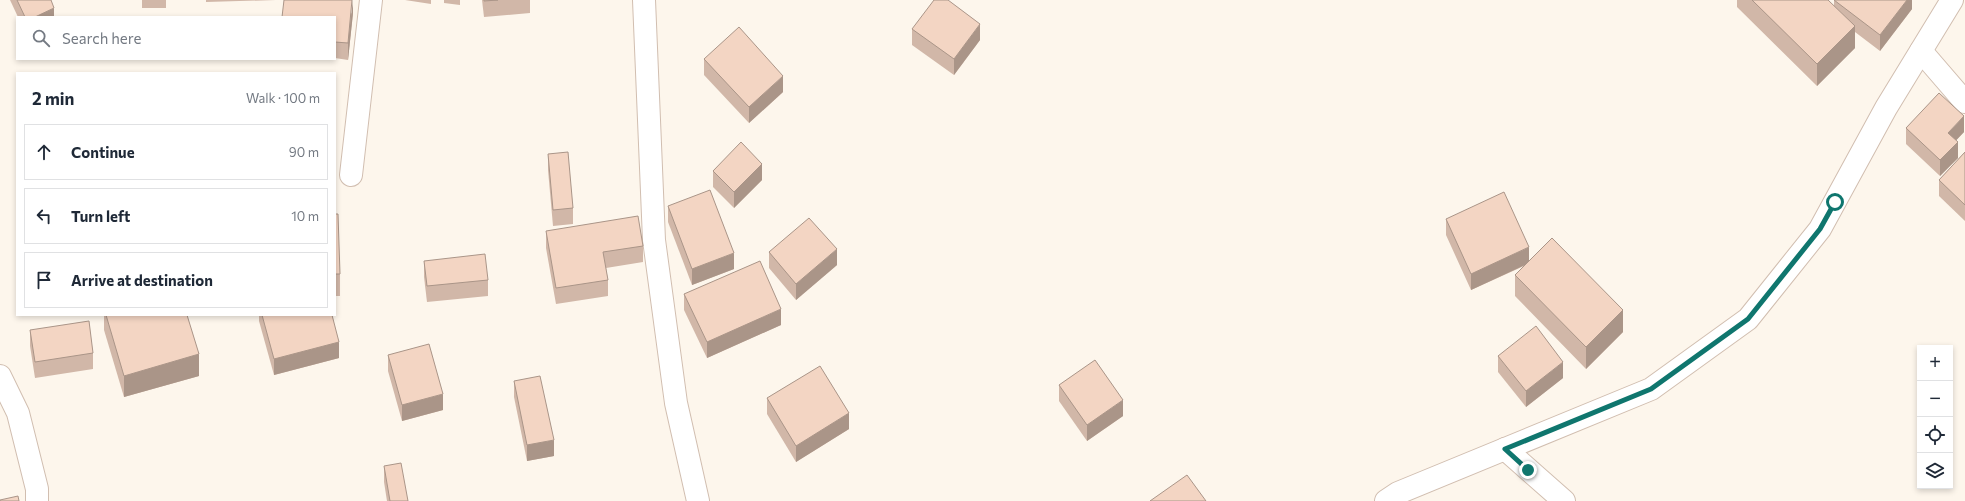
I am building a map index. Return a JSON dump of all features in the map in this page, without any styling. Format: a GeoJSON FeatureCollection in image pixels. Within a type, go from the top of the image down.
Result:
{"type":"FeatureCollection","features":[{"type":"Feature","properties":{"kind":"street"},"geometry":{"type":"LineString","coordinates":[[351,175],[371,0]]}},
{"type":"Feature","properties":{"kind":"street"},"geometry":{"type":"LineString","coordinates":[[644,0],[654,240],[676,402],[698,501]]}},
{"type":"Feature","properties":{"kind":"street"},"geometry":{"type":"LineString","coordinates":[[1386,501],[1398,493],[1651,389],[1748,319],[1820,229],[1886,108],[1952,0]]}},
{"type":"Feature","properties":{"kind":"street"},"geometry":{"type":"LineString","coordinates":[[1921,51],[1965,102]]}},
{"type":"Feature","properties":{"kind":"street"},"geometry":{"type":"LineString","coordinates":[[0,376],[18,413],[37,488],[37,501]]}},
{"type":"Feature","properties":{"kind":"street"},"geometry":{"type":"LineString","coordinates":[[1505,449],[1564,501]]}},
{"type":"Feature","properties":{"kind":"building"},"geometry":{"type":"Polygon","coordinates":[[[17,0],[51,0],[54,8],[37,16],[25,16],[17,0]]]}},
{"type":"Feature","properties":{"kind":"building"},"geometry":{"type":"Polygon","coordinates":[[[284,0],[352,0],[348,43],[336,42],[336,16],[282,16],[284,0]]]}},
{"type":"Feature","properties":{"kind":"building"},"geometry":{"type":"Polygon","coordinates":[[[934,0],[948,0],[980,24],[954,59],[912,29],[934,0]]]}},
{"type":"Feature","properties":{"kind":"building"},"geometry":{"type":"Polygon","coordinates":[[[1752,0],[1828,0],[1855,26],[1817,64],[1752,0]]]}},
{"type":"Feature","properties":{"kind":"building"},"geometry":{"type":"Polygon","coordinates":[[[1834,0],[1907,0],[1880,35],[1834,0]]]}},
{"type":"Feature","properties":{"kind":"building"},"geometry":{"type":"Polygon","coordinates":[[[739,27],[783,76],[749,107],[704,59],[739,27]]]}},
{"type":"Feature","properties":{"kind":"building"},"geometry":{"type":"Polygon","coordinates":[[[1939,93],[1964,116],[1948,133],[1958,142],[1940,160],[1906,128],[1939,93]]]}},
{"type":"Feature","properties":{"kind":"building"},"geometry":{"type":"Polygon","coordinates":[[[741,142],[762,164],[734,192],[713,171],[741,142]]]}},
{"type":"Feature","properties":{"kind":"building"},"geometry":{"type":"Polygon","coordinates":[[[568,152],[573,208],[553,210],[548,154],[568,152]]]}},
{"type":"Feature","properties":{"kind":"building"},"geometry":{"type":"Polygon","coordinates":[[[1965,152],[1965,205],[1939,180],[1965,152]]]}},
{"type":"Feature","properties":{"kind":"building"},"geometry":{"type":"Polygon","coordinates":[[[710,190],[734,253],[692,269],[668,206],[710,190]]]}},
{"type":"Feature","properties":{"kind":"building"},"geometry":{"type":"Polygon","coordinates":[[[1504,192],[1529,247],[1471,274],[1446,219],[1504,192]]]}},
{"type":"Feature","properties":{"kind":"building"},"geometry":{"type":"Polygon","coordinates":[[[336,214],[338,214],[340,274],[336,274],[336,214]]]}},
{"type":"Feature","properties":{"kind":"building"},"geometry":{"type":"Polygon","coordinates":[[[638,216],[643,246],[603,252],[608,280],[556,288],[546,231],[638,216]]]}},
{"type":"Feature","properties":{"kind":"building"},"geometry":{"type":"Polygon","coordinates":[[[809,218],[837,249],[796,284],[769,252],[809,218]]]}},
{"type":"Feature","properties":{"kind":"building"},"geometry":{"type":"Polygon","coordinates":[[[1552,238],[1623,310],[1586,347],[1515,275],[1552,238]]]}},
{"type":"Feature","properties":{"kind":"building"},"geometry":{"type":"Polygon","coordinates":[[[485,254],[488,280],[427,286],[424,261],[485,254]]]}},
{"type":"Feature","properties":{"kind":"building"},"geometry":{"type":"Polygon","coordinates":[[[760,261],[781,309],[707,342],[684,294],[760,261]]]}},
{"type":"Feature","properties":{"kind":"building"},"geometry":{"type":"Polygon","coordinates":[[[106,316],[187,316],[199,354],[124,376],[106,316]]]}},
{"type":"Feature","properties":{"kind":"building"},"geometry":{"type":"Polygon","coordinates":[[[262,316],[332,316],[339,342],[274,359],[262,316]]]}},
{"type":"Feature","properties":{"kind":"building"},"geometry":{"type":"Polygon","coordinates":[[[89,321],[93,353],[35,362],[30,330],[89,321]]]}},
{"type":"Feature","properties":{"kind":"building"},"geometry":{"type":"Polygon","coordinates":[[[1536,326],[1563,362],[1526,391],[1498,356],[1536,326]]]}},
{"type":"Feature","properties":{"kind":"building"},"geometry":{"type":"Polygon","coordinates":[[[429,344],[443,394],[402,405],[388,355],[429,344]]]}},
{"type":"Feature","properties":{"kind":"building"},"geometry":{"type":"Polygon","coordinates":[[[1095,360],[1123,400],[1087,425],[1059,385],[1095,360]]]}},
{"type":"Feature","properties":{"kind":"building"},"geometry":{"type":"Polygon","coordinates":[[[820,366],[849,413],[796,446],[767,398],[820,366]]]}},
{"type":"Feature","properties":{"kind":"building"},"geometry":{"type":"Polygon","coordinates":[[[540,376],[554,440],[527,445],[514,381],[540,376]]]}},
{"type":"Feature","properties":{"kind":"building"},"geometry":{"type":"Polygon","coordinates":[[[401,463],[408,501],[390,501],[384,466],[401,463]]]}},
{"type":"Feature","properties":{"kind":"building"},"geometry":{"type":"Polygon","coordinates":[[[1187,475],[1206,501],[1150,501],[1187,475]]]}},
{"type":"Feature","properties":{"kind":"building"},"geometry":{"type":"Polygon","coordinates":[[[18,496],[19,501],[0,501],[0,500],[18,496]]]}},
{"type":"Feature","properties":{"kind":"route"},"geometry":{"type":"LineString","coordinates":[[1528,470],[1505,449],[1651,389],[1748,319],[1820,229],[1835,202]]}}]}
